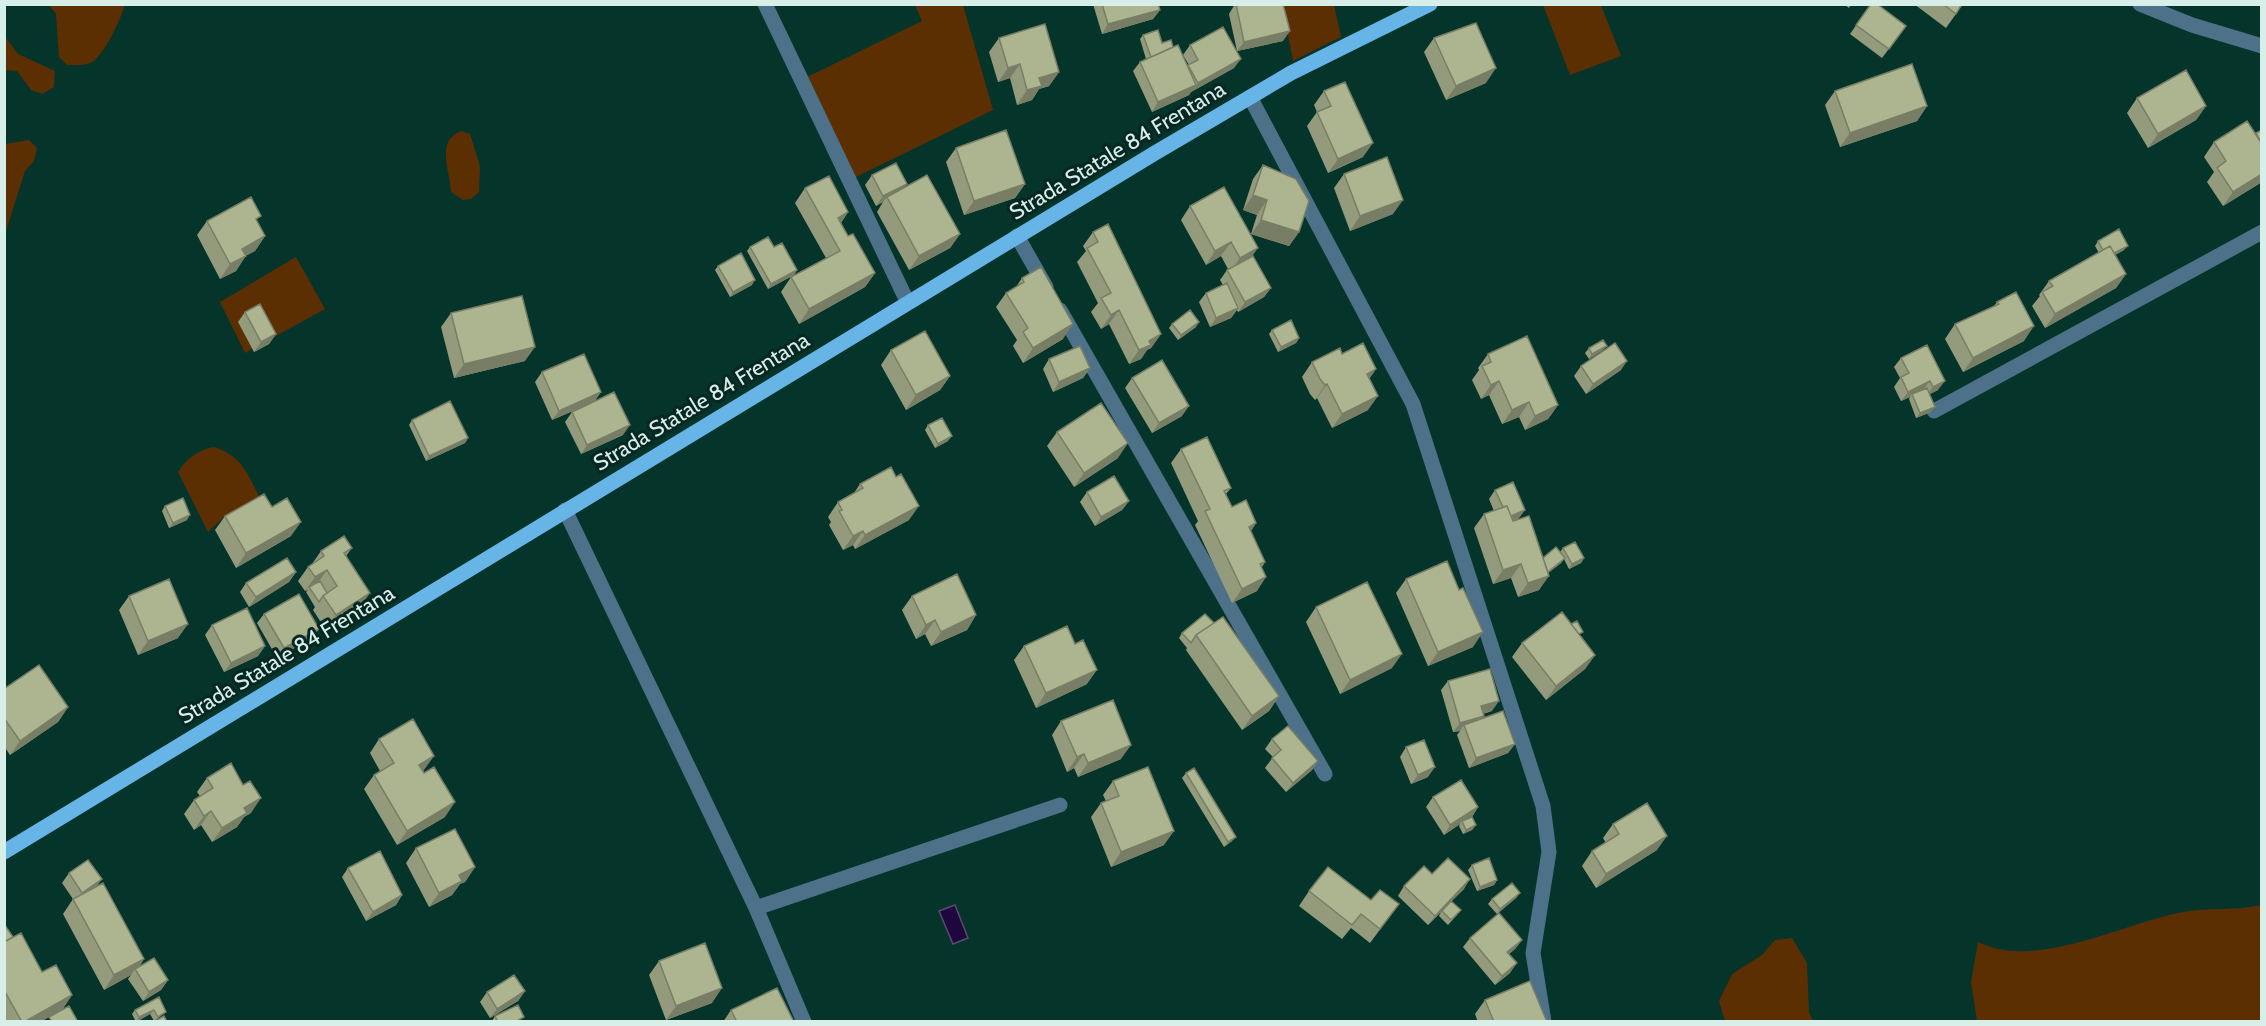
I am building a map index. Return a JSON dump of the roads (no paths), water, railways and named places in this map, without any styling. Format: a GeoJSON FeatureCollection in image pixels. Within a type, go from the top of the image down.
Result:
{"type":"FeatureCollection","features":[{"type":"Feature","properties":{"kind":"main road","name":"Strada Statale 84 Frentana"},"geometry":{"type":"LineString","coordinates":[[4,852],[908,301],[1291,72],[1430,4]]}},
{"type":"Feature","properties":{"kind":"street"},"geometry":{"type":"LineString","coordinates":[[765,4],[908,301]]}},
{"type":"Feature","properties":{"kind":"street"},"geometry":{"type":"LineString","coordinates":[[2140,4],[2192,25],[2262,46]]}},
{"type":"Feature","properties":{"kind":"street"},"geometry":{"type":"LineString","coordinates":[[1250,97],[1413,404],[1543,806],[1549,852],[1533,953],[1544,1022]]}},
{"type":"Feature","properties":{"kind":"street"},"geometry":{"type":"LineString","coordinates":[[1934,411],[2262,232]]}},
{"type":"Feature","properties":{"kind":"street"},"geometry":{"type":"LineString","coordinates":[[1017,236],[1325,774]]}},
{"type":"Feature","properties":{"kind":"street"},"geometry":{"type":"LineString","coordinates":[[565,510],[756,908],[804,1022]]}},
{"type":"Feature","properties":{"kind":"street"},"geometry":{"type":"LineString","coordinates":[[756,908],[1060,805]]}}]}
